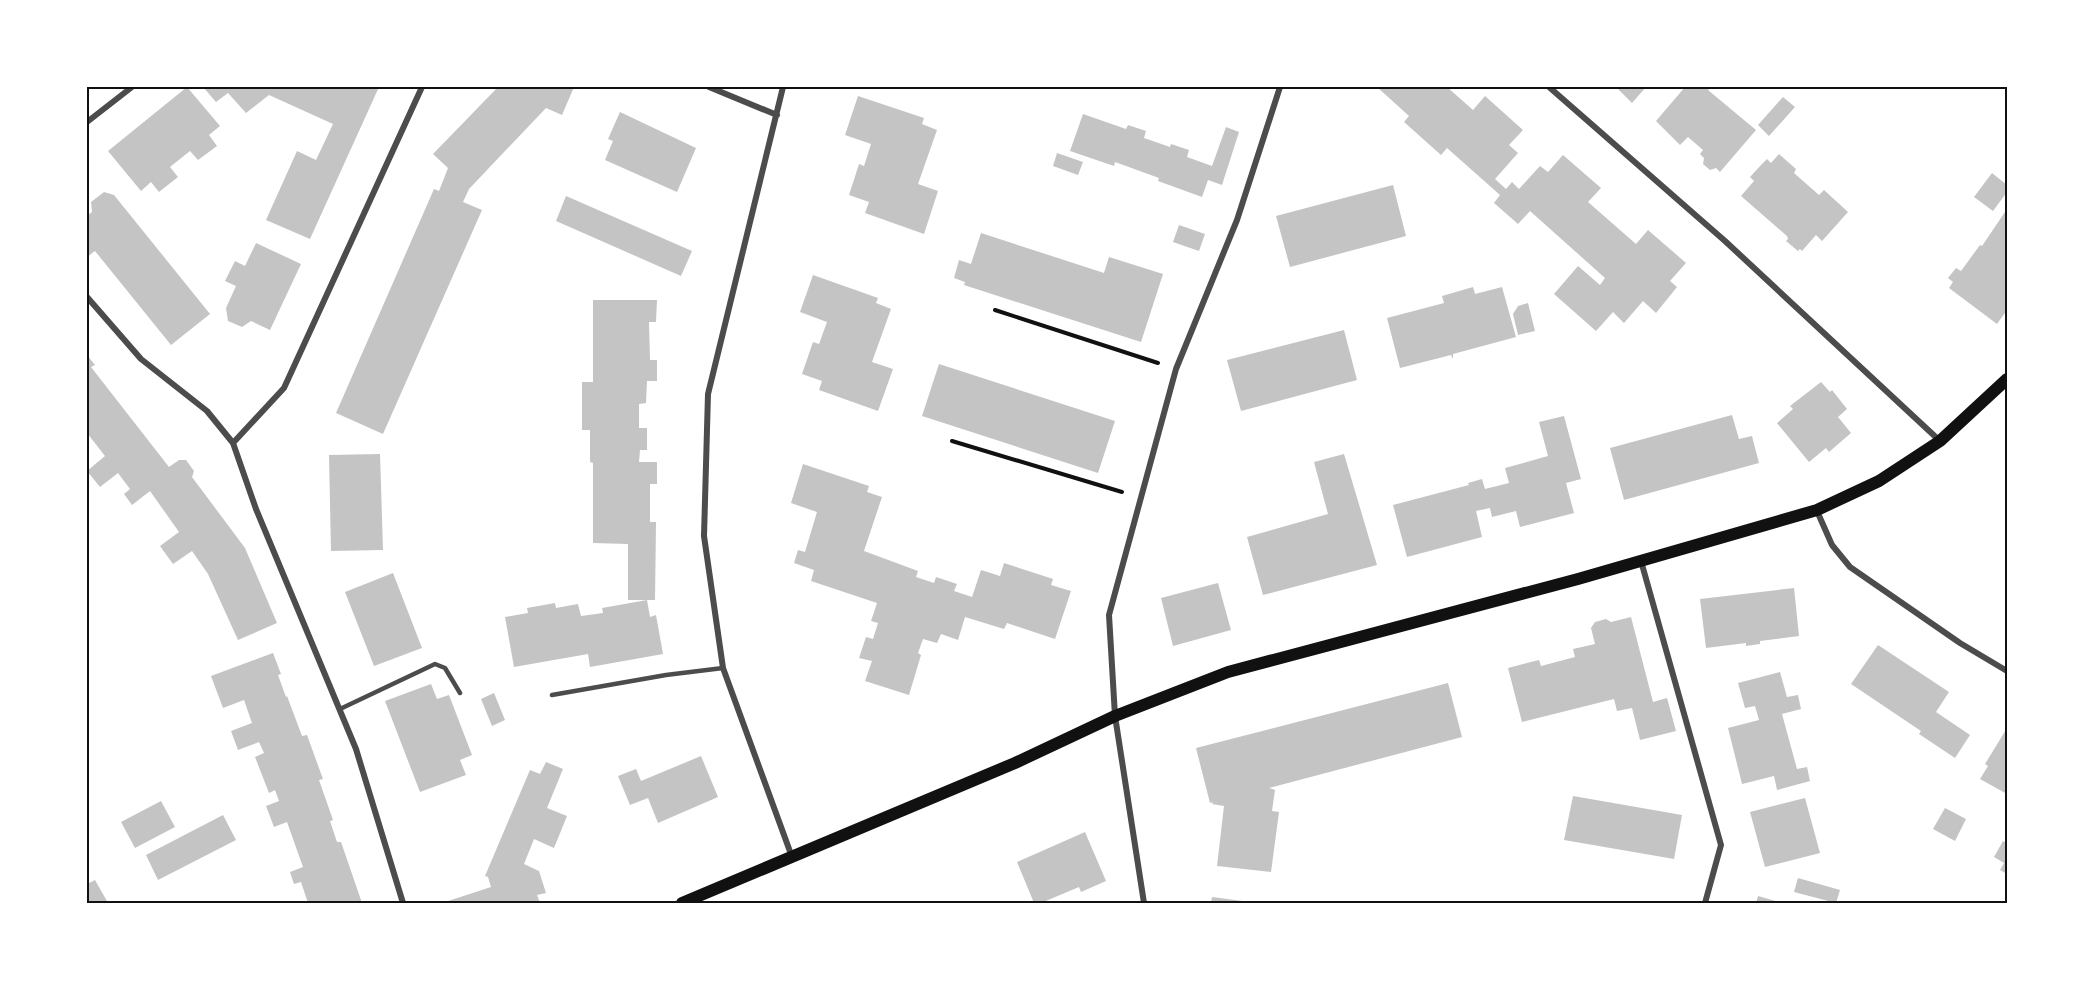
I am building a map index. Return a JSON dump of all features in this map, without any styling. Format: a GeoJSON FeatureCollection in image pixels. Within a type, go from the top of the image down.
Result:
{"type":"FeatureCollection","features":[{"type":"Feature","properties":{"kind":"main road"},"geometry":{"type":"LineString","coordinates":[[682,903],[1015,763],[1115,716],[1228,672],[1641,561],[1817,510],[1880,481],[1940,441],[2007,379]]}},
{"type":"Feature","properties":{"kind":"street"},"geometry":{"type":"LineString","coordinates":[[87,122],[132,87]]}},
{"type":"Feature","properties":{"kind":"street"},"geometry":{"type":"LineString","coordinates":[[233,443],[284,388],[422,87]]}},
{"type":"Feature","properties":{"kind":"street"},"geometry":{"type":"LineString","coordinates":[[710,87],[777,115]]}},
{"type":"Feature","properties":{"kind":"street"},"geometry":{"type":"LineString","coordinates":[[783,87],[708,394],[704,536],[723,668],[792,857]]}},
{"type":"Feature","properties":{"kind":"street"},"geometry":{"type":"LineString","coordinates":[[1144,903],[1115,716],[1109,615],[1176,369],[1237,220],[1280,87]]}},
{"type":"Feature","properties":{"kind":"street"},"geometry":{"type":"LineString","coordinates":[[1549,87],[1725,241],[1940,441]]}},
{"type":"Feature","properties":{"kind":"street"},"geometry":{"type":"LineString","coordinates":[[87,297],[141,359],[207,411],[233,443],[256,509],[356,749],[403,903]]}},
{"type":"Feature","properties":{"kind":"street"},"geometry":{"type":"LineString","coordinates":[[1817,510],[1832,545],[1850,567],[1960,643],[2007,671]]}},
{"type":"Feature","properties":{"kind":"street"},"geometry":{"type":"LineString","coordinates":[[1641,561],[1721,845],[1705,903]]}},
{"type":"Feature","properties":{"kind":"lane"},"geometry":{"type":"LineString","coordinates":[[340,709],[435,664],[446,668],[460,693]]}},
{"type":"Feature","properties":{"kind":"lane"},"geometry":{"type":"LineString","coordinates":[[552,694],[723,668]]}},
{"type":"Feature","properties":{"kind":"path"},"geometry":{"type":"LineString","coordinates":[[995,310],[1176,369]]}},
{"type":"Feature","properties":{"kind":"path"},"geometry":{"type":"LineString","coordinates":[[952,441],[1140,498]]}},
{"type":"Feature","properties":{"kind":"building"},"geometry":{"type":"Polygon","coordinates":[[[187,87],[220,126],[209,135],[217,146],[198,160],[190,151],[170,167],[178,177],[159,192],[151,182],[141,191],[108,151],[187,87]]]}},
{"type":"Feature","properties":{"kind":"building"},"geometry":{"type":"Polygon","coordinates":[[[203,87],[379,87],[310,239],[266,220],[297,151],[316,160],[333,124],[269,95],[246,113],[228,93],[216,102],[203,87]]]}},
{"type":"Feature","properties":{"kind":"building"},"geometry":{"type":"Polygon","coordinates":[[[498,87],[574,87],[562,115],[546,108],[469,189],[463,202],[482,210],[383,434],[336,413],[434,189],[439,191],[448,168],[433,154],[498,87]]]}},
{"type":"Feature","properties":{"kind":"building"},"geometry":{"type":"Polygon","coordinates":[[[1377,87],[1447,87],[1473,110],[1485,96],[1523,130],[1509,145],[1518,153],[1495,179],[1506,189],[1512,182],[1519,189],[1540,166],[1548,172],[1563,155],[1601,188],[1588,202],[1636,244],[1648,230],[1686,263],[1670,281],[1677,287],[1656,313],[1643,301],[1624,323],[1613,312],[1596,331],[1554,294],[1578,266],[1600,285],[1605,278],[1530,211],[1518,224],[1494,203],[1500,195],[1447,148],[1441,155],[1404,122],[1409,116],[1377,87]]]}},
{"type":"Feature","properties":{"kind":"building"},"geometry":{"type":"Polygon","coordinates":[[[1616,87],[1646,87],[1632,103],[1616,87]]]}},
{"type":"Feature","properties":{"kind":"building"},"geometry":{"type":"Polygon","coordinates":[[[1685,87],[1711,87],[1708,90],[1756,130],[1720,172],[1716,168],[1710,170],[1703,164],[1704,158],[1700,154],[1703,150],[1688,137],[1680,145],[1656,121],[1685,87]]]}},
{"type":"Feature","properties":{"kind":"building"},"geometry":{"type":"Polygon","coordinates":[[[858,96],[924,118],[922,124],[937,130],[918,184],[938,191],[924,234],[865,213],[869,202],[849,195],[859,164],[864,166],[871,144],[845,135],[858,96]]]}},
{"type":"Feature","properties":{"kind":"building"},"geometry":{"type":"Polygon","coordinates":[[[1783,97],[1795,107],[1769,136],[1758,125],[1783,97]]]}},
{"type":"Feature","properties":{"kind":"building"},"geometry":{"type":"Polygon","coordinates":[[[620,112],[696,148],[677,192],[605,160],[613,141],[608,139],[620,112]]]}},
{"type":"Feature","properties":{"kind":"building"},"geometry":{"type":"Polygon","coordinates":[[[1083,114],[1126,129],[1128,125],[1146,131],[1144,138],[1170,147],[1171,144],[1189,150],[1187,157],[1212,166],[1226,127],[1239,132],[1222,185],[1208,180],[1202,197],[1115,162],[1114,166],[1070,151],[1083,114]]]}},
{"type":"Feature","properties":{"kind":"building"},"geometry":{"type":"Polygon","coordinates":[[[1057,153],[1083,162],[1078,175],[1053,166],[1057,153]]]}},
{"type":"Feature","properties":{"kind":"building"},"geometry":{"type":"Polygon","coordinates":[[[1779,154],[1796,169],[1794,173],[1819,195],[1824,190],[1848,212],[1822,241],[1816,235],[1802,251],[1800,249],[1798,251],[1786,241],[1787,236],[1741,196],[1754,181],[1750,177],[1767,159],[1771,163],[1779,154]]]}},
{"type":"Feature","properties":{"kind":"building"},"geometry":{"type":"Polygon","coordinates":[[[1992,173],[2007,185],[2007,192],[1993,211],[1974,197],[1992,173]]]}},
{"type":"Feature","properties":{"kind":"building"},"geometry":{"type":"Polygon","coordinates":[[[1393,185],[1406,236],[1290,267],[1276,216],[1393,185]]]}},
{"type":"Feature","properties":{"kind":"building"},"geometry":{"type":"Polygon","coordinates":[[[104,192],[114,195],[210,314],[171,345],[95,251],[87,257],[87,216],[92,212],[91,202],[104,192]]]}},
{"type":"Feature","properties":{"kind":"building"},"geometry":{"type":"Polygon","coordinates":[[[566,196],[692,251],[681,276],[556,221],[566,196]]]}},
{"type":"Feature","properties":{"kind":"building"},"geometry":{"type":"Polygon","coordinates":[[[2007,209],[2007,310],[1997,324],[1949,288],[1953,282],[1948,278],[1956,268],[1961,271],[1980,245],[1982,246],[2007,209]]]}},
{"type":"Feature","properties":{"kind":"building"},"geometry":{"type":"Polygon","coordinates":[[[1179,225],[1205,234],[1199,251],[1173,242],[1179,225]]]}},
{"type":"Feature","properties":{"kind":"building"},"geometry":{"type":"Polygon","coordinates":[[[981,233],[1104,273],[1109,257],[1163,274],[1141,342],[964,285],[965,282],[954,278],[959,260],[971,264],[981,233]]]}},
{"type":"Feature","properties":{"kind":"building"},"geometry":{"type":"Polygon","coordinates":[[[256,243],[301,264],[270,330],[251,321],[242,327],[228,321],[226,308],[236,286],[225,281],[235,261],[245,266],[256,243]]]}},
{"type":"Feature","properties":{"kind":"building"},"geometry":{"type":"Polygon","coordinates":[[[813,275],[878,298],[876,303],[891,309],[872,362],[893,369],[878,411],[819,390],[822,381],[802,374],[813,342],[819,344],[827,322],[800,312],[813,275]]]}},
{"type":"Feature","properties":{"kind":"building"},"geometry":{"type":"Polygon","coordinates":[[[1473,287],[1475,294],[1502,287],[1516,337],[1453,354],[1453,359],[1451,355],[1400,368],[1387,318],[1444,303],[1442,296],[1473,287]]]}},
{"type":"Feature","properties":{"kind":"building"},"geometry":{"type":"Polygon","coordinates":[[[593,300],[657,300],[656,322],[649,322],[650,360],[657,360],[657,381],[647,381],[646,403],[639,404],[639,428],[647,428],[647,450],[640,450],[639,462],[657,462],[657,484],[650,484],[650,522],[656,522],[655,600],[628,600],[628,544],[593,543],[593,463],[590,462],[590,430],[582,430],[582,382],[593,382],[593,300]]]}},
{"type":"Feature","properties":{"kind":"building"},"geometry":{"type":"Polygon","coordinates":[[[1528,303],[1535,331],[1518,335],[1513,314],[1518,306],[1528,303]]]}},
{"type":"Feature","properties":{"kind":"building"},"geometry":{"type":"Polygon","coordinates":[[[1344,330],[1357,380],[1241,411],[1227,360],[1344,330]]]}},
{"type":"Feature","properties":{"kind":"building"},"geometry":{"type":"Polygon","coordinates":[[[87,355],[95,365],[91,367],[169,467],[179,460],[186,460],[194,471],[192,477],[245,548],[277,623],[238,640],[208,574],[192,551],[173,564],[160,546],[179,532],[150,491],[132,505],[124,494],[130,489],[118,473],[100,487],[87,471],[105,456],[87,433],[87,355]]]}},
{"type":"Feature","properties":{"kind":"building"},"geometry":{"type":"Polygon","coordinates":[[[939,364],[1115,421],[1098,473],[922,416],[939,364]]]}},
{"type":"Feature","properties":{"kind":"building"},"geometry":{"type":"Polygon","coordinates":[[[1821,382],[1830,392],[1832,390],[1847,409],[1838,417],[1851,433],[1829,452],[1826,448],[1809,462],[1777,423],[1793,409],[1790,406],[1821,382]]]}},
{"type":"Feature","properties":{"kind":"building"},"geometry":{"type":"Polygon","coordinates":[[[1732,415],[1739,439],[1752,436],[1759,463],[1624,500],[1610,448],[1732,415]]]}},
{"type":"Feature","properties":{"kind":"building"},"geometry":{"type":"Polygon","coordinates":[[[1564,416],[1581,479],[1566,483],[1574,513],[1520,527],[1516,511],[1492,517],[1490,508],[1476,511],[1482,537],[1407,557],[1393,505],[1469,485],[1468,483],[1482,479],[1485,489],[1509,483],[1505,468],[1548,456],[1539,422],[1564,416]]]}},
{"type":"Feature","properties":{"kind":"building"},"geometry":{"type":"Polygon","coordinates":[[[380,454],[383,550],[331,551],[329,455],[380,454]]]}},
{"type":"Feature","properties":{"kind":"building"},"geometry":{"type":"Polygon","coordinates":[[[1344,454],[1377,565],[1263,595],[1247,537],[1328,514],[1314,462],[1344,454]]]}},
{"type":"Feature","properties":{"kind":"building"},"geometry":{"type":"Polygon","coordinates":[[[803,464],[869,486],[867,492],[882,497],[864,551],[918,571],[916,577],[934,583],[936,577],[957,584],[954,591],[972,597],[981,570],[1000,576],[1004,563],[1053,579],[1051,585],[1071,591],[1055,639],[1007,623],[1004,629],[965,617],[958,640],[941,634],[937,643],[923,639],[918,653],[921,655],[909,695],[865,681],[872,661],[859,658],[866,637],[873,639],[878,623],[871,621],[877,603],[811,581],[814,570],[794,563],[798,550],[805,552],[817,512],[791,503],[803,464]]]}},
{"type":"Feature","properties":{"kind":"building"},"geometry":{"type":"Polygon","coordinates":[[[393,573],[422,648],[374,666],[345,592],[393,573]]]}},
{"type":"Feature","properties":{"kind":"building"},"geometry":{"type":"Polygon","coordinates":[[[1218,583],[1231,630],[1173,646],[1161,598],[1218,583]]]}},
{"type":"Feature","properties":{"kind":"building"},"geometry":{"type":"Polygon","coordinates":[[[1794,588],[1799,636],[1760,641],[1760,644],[1746,646],[1746,643],[1706,648],[1700,599],[1794,588]]]}},
{"type":"Feature","properties":{"kind":"building"},"geometry":{"type":"Polygon","coordinates":[[[647,600],[650,617],[656,615],[663,654],[590,667],[588,654],[514,667],[505,617],[528,613],[527,608],[555,603],[556,608],[578,604],[581,616],[603,613],[602,608],[647,600]]]}},
{"type":"Feature","properties":{"kind":"building"},"geometry":{"type":"Polygon","coordinates":[[[1631,617],[1653,702],[1667,698],[1676,731],[1640,740],[1632,708],[1617,711],[1614,699],[1522,722],[1508,668],[1539,660],[1541,666],[1575,657],[1573,649],[1595,644],[1591,628],[1595,622],[1606,619],[1611,622],[1631,617]]]}},
{"type":"Feature","properties":{"kind":"building"},"geometry":{"type":"Polygon","coordinates":[[[1878,645],[1949,692],[1936,712],[1970,735],[1955,758],[1919,734],[1921,731],[1851,684],[1878,645]]]}},
{"type":"Feature","properties":{"kind":"building"},"geometry":{"type":"Polygon","coordinates":[[[273,653],[286,697],[302,736],[307,735],[323,779],[319,780],[333,820],[330,821],[337,842],[341,842],[362,903],[308,903],[301,882],[294,884],[290,872],[303,867],[287,822],[274,827],[266,806],[279,801],[275,790],[269,793],[255,757],[264,753],[259,742],[238,750],[231,731],[252,723],[244,700],[223,708],[211,676],[273,653]]]}},
{"type":"Feature","properties":{"kind":"building"},"geometry":{"type":"Polygon","coordinates":[[[1780,672],[1787,697],[1798,695],[1801,709],[1782,714],[1797,769],[1807,767],[1810,781],[1777,790],[1774,776],[1742,784],[1728,728],[1759,720],[1755,706],[1745,708],[1738,683],[1780,672]]]}},
{"type":"Feature","properties":{"kind":"building"},"geometry":{"type":"Polygon","coordinates":[[[1448,683],[1462,737],[1269,788],[1275,790],[1272,811],[1279,812],[1271,872],[1217,866],[1224,806],[1210,803],[1196,748],[1448,683]]]}},
{"type":"Feature","properties":{"kind":"building"},"geometry":{"type":"Polygon","coordinates":[[[431,684],[437,699],[449,695],[472,755],[460,760],[466,775],[420,792],[385,701],[431,684]]]}},
{"type":"Feature","properties":{"kind":"building"},"geometry":{"type":"Polygon","coordinates":[[[494,693],[505,720],[492,726],[481,699],[494,693]]]}},
{"type":"Feature","properties":{"kind":"building"},"geometry":{"type":"Polygon","coordinates":[[[2007,728],[2007,794],[1980,779],[1988,766],[1985,764],[2007,728]]]}},
{"type":"Feature","properties":{"kind":"building"},"geometry":{"type":"Polygon","coordinates":[[[701,756],[718,797],[658,823],[648,798],[630,805],[618,776],[636,769],[641,781],[701,756]]]}},
{"type":"Feature","properties":{"kind":"building"},"geometry":{"type":"Polygon","coordinates":[[[546,762],[563,769],[547,808],[567,816],[554,848],[534,839],[524,864],[539,871],[546,893],[537,895],[540,903],[442,903],[491,887],[488,877],[485,876],[530,770],[540,774],[546,762]]]}},
{"type":"Feature","properties":{"kind":"building"},"geometry":{"type":"Polygon","coordinates":[[[1573,796],[1682,815],[1674,859],[1564,840],[1573,796]]]}},
{"type":"Feature","properties":{"kind":"building"},"geometry":{"type":"Polygon","coordinates":[[[1805,798],[1820,853],[1765,867],[1750,812],[1805,798]]]}},
{"type":"Feature","properties":{"kind":"building"},"geometry":{"type":"Polygon","coordinates":[[[161,801],[175,827],[135,848],[121,822],[161,801]]]}},
{"type":"Feature","properties":{"kind":"building"},"geometry":{"type":"Polygon","coordinates":[[[1945,808],[1966,819],[1955,841],[1933,829],[1945,808]]]}},
{"type":"Feature","properties":{"kind":"building"},"geometry":{"type":"Polygon","coordinates":[[[223,815],[236,840],[158,880],[146,855],[223,815]]]}},
{"type":"Feature","properties":{"kind":"building"},"geometry":{"type":"Polygon","coordinates":[[[1085,832],[1106,881],[1081,892],[1079,887],[1041,903],[1034,903],[1017,862],[1085,832]]]}},
{"type":"Feature","properties":{"kind":"building"},"geometry":{"type":"Polygon","coordinates":[[[2003,841],[2007,843],[2007,874],[2000,870],[2004,863],[1994,857],[2003,841]]]}},
{"type":"Feature","properties":{"kind":"building"},"geometry":{"type":"Polygon","coordinates":[[[1798,878],[1840,890],[1836,903],[1794,892],[1798,878]]]}},
{"type":"Feature","properties":{"kind":"building"},"geometry":{"type":"Polygon","coordinates":[[[95,880],[108,903],[87,903],[87,884],[95,880]]]}},
{"type":"Feature","properties":{"kind":"building"},"geometry":{"type":"Polygon","coordinates":[[[1758,896],[1779,902],[1779,903],[1756,903],[1758,896]]]}},
{"type":"Feature","properties":{"kind":"building"},"geometry":{"type":"Polygon","coordinates":[[[1212,897],[1250,902],[1211,903],[1212,897]]]}}]}
